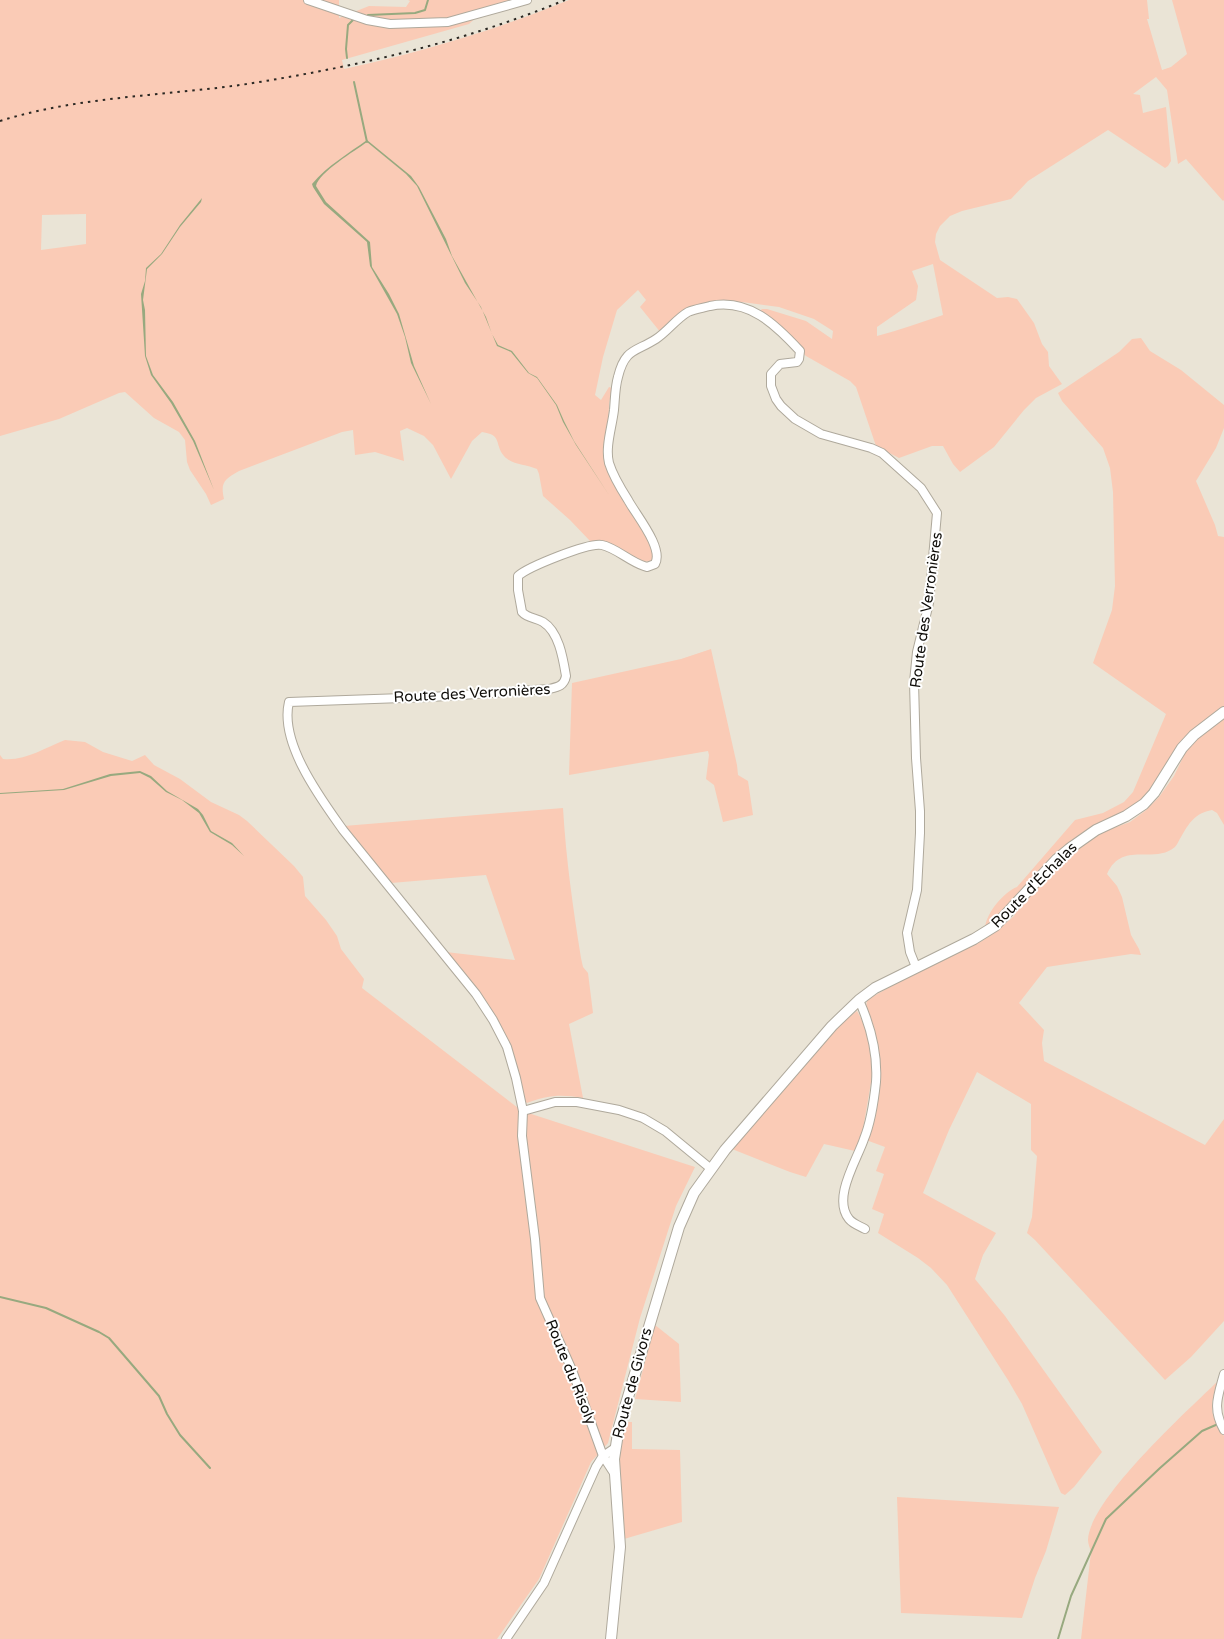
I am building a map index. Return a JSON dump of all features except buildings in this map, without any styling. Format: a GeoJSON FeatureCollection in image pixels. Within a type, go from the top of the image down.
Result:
{"type":"FeatureCollection","features":[{"type":"Feature","properties":{"kind":"street"},"geometry":{"type":"LineString","coordinates":[[308,0],[367,20],[390,24],[448,22],[528,0]]}},
{"type":"Feature","properties":{"kind":"street","name":"Route des Verronières"},"geometry":{"type":"LineString","coordinates":[[523,1111],[507,1047],[493,1020],[455,966],[347,836],[308,776],[297,754],[289,730],[289,702],[441,696],[548,689],[562,685],[565,670],[556,638],[542,621],[527,616],[522,612],[518,597],[518,576],[555,558],[592,545],[604,546],[647,567],[655,564],[658,557],[654,545],[628,501],[610,464],[609,445],[618,377],[623,363],[630,353],[658,338],[681,317],[698,309],[718,305],[738,306],[751,310],[777,328],[800,351],[797,362],[780,364],[770,374],[771,386],[781,406],[795,419],[821,434],[871,448],[882,453],[921,488],[937,513],[929,603],[917,652],[914,682],[920,833],[916,890],[907,933],[910,952],[916,967]]}},
{"type":"Feature","properties":{"kind":"street","name":"Route d'Échalas"},"geometry":{"type":"LineString","coordinates":[[859,1000],[875,988],[974,939],[1002,920],[1057,859],[1075,844],[1096,830],[1126,816],[1144,804],[1154,793],[1182,748],[1194,735],[1224,712]]}},
{"type":"Feature","properties":{"kind":"street"},"geometry":{"type":"LineString","coordinates":[[859,1000],[874,1044],[876,1082],[865,1137],[844,1187],[844,1202],[848,1217],[853,1223],[865,1229]]}},
{"type":"Feature","properties":{"kind":"street","name":"Route de Givors"},"geometry":{"type":"LineString","coordinates":[[610,1639],[620,1547],[620,1521],[614,1473],[615,1448],[632,1380],[679,1227],[694,1194],[710,1168],[826,1033],[859,1000]]}},
{"type":"Feature","properties":{"kind":"street"},"geometry":{"type":"LineString","coordinates":[[523,1111],[555,1102],[577,1102],[619,1110],[643,1118],[665,1131],[710,1168]]}},
{"type":"Feature","properties":{"kind":"street","name":"Route du Risoly"},"geometry":{"type":"LineString","coordinates":[[523,1111],[522,1136],[535,1239],[540,1298],[572,1370],[603,1456],[614,1473]]}},
{"type":"Feature","properties":{"kind":"street"},"geometry":{"type":"LineString","coordinates":[[1224,1374],[1216,1405],[1217,1415],[1224,1430]]}},
{"type":"Feature","properties":{"kind":"street"},"geometry":{"type":"LineString","coordinates":[[506,1639],[544,1583],[585,1490],[603,1456],[615,1448]]}},
{"type":"Feature","properties":{"kind":"shaded area"},"geometry":{"type":"Polygon","coordinates":[[[0,0],[339,0],[339,18],[369,6],[406,7],[410,1],[408,0],[517,0],[486,8],[469,24],[342,60],[344,69],[458,39],[514,21],[569,0],[1147,0],[1149,19],[1147,19],[1162,70],[1171,67],[1187,54],[1172,0],[1224,0],[1223,201],[1186,159],[1178,164],[1167,90],[1156,77],[1133,94],[1140,95],[1143,113],[1166,107],[1171,161],[1168,166],[1165,168],[1108,130],[1028,181],[1011,199],[962,211],[950,216],[940,226],[935,242],[940,260],[997,298],[1008,297],[1017,299],[1034,323],[1042,344],[1048,352],[1049,366],[1062,384],[1036,398],[994,447],[960,472],[943,446],[932,446],[899,458],[876,446],[856,387],[850,381],[806,356],[759,312],[762,309],[767,309],[806,321],[832,339],[833,331],[814,319],[779,307],[742,302],[723,302],[701,305],[661,333],[640,307],[646,300],[638,290],[617,310],[603,357],[595,395],[601,400],[609,387],[612,388],[609,404],[607,469],[652,547],[654,557],[652,561],[640,561],[607,542],[590,541],[543,496],[537,469],[507,459],[501,452],[496,438],[489,433],[482,432],[472,441],[451,479],[433,445],[424,436],[407,428],[400,431],[404,461],[375,452],[355,455],[353,430],[342,432],[230,476],[223,485],[224,499],[211,505],[190,470],[187,462],[185,440],[179,432],[154,418],[125,392],[59,419],[0,436],[0,0]],[[86,214],[42,215],[41,250],[86,244],[86,214]],[[933,264],[912,271],[918,286],[916,300],[877,327],[877,336],[943,315],[933,264]]]}},
{"type":"Feature","properties":{"kind":"shaded area"},"geometry":{"type":"Polygon","coordinates":[[[367,140],[411,176],[419,187],[446,239],[452,256],[478,302],[465,283],[417,186],[406,174],[367,142],[330,168],[319,180],[316,186],[326,202],[370,242],[372,267],[399,314],[414,366],[431,404],[411,363],[397,314],[370,266],[367,242],[324,204],[312,184],[331,166],[367,140]]]}},
{"type":"Feature","properties":{"kind":"shaded area"},"geometry":{"type":"Polygon","coordinates":[[[202,198],[201,202],[180,227],[162,254],[147,269],[143,300],[146,356],[153,375],[173,402],[195,441],[214,490],[193,441],[171,403],[151,375],[145,356],[141,294],[146,268],[161,254],[180,225],[202,198]]]}},
{"type":"Feature","properties":{"kind":"shaded area"},"geometry":{"type":"Polygon","coordinates":[[[492,335],[498,345],[512,351],[529,373],[537,377],[557,405],[574,441],[609,495],[576,445],[563,422],[556,405],[537,378],[528,373],[511,352],[497,346],[492,335]]]}},
{"type":"Feature","properties":{"kind":"shaded area"},"geometry":{"type":"Polygon","coordinates":[[[1141,338],[1150,351],[1181,370],[1224,405],[1224,428],[1216,448],[1196,481],[1218,536],[1224,537],[1224,825],[1217,813],[1212,810],[1206,811],[1193,819],[1176,846],[1167,852],[1130,855],[1121,858],[1113,864],[1107,874],[1117,886],[1122,897],[1131,935],[1141,955],[1131,954],[1047,967],[1019,1003],[1044,1030],[1042,1043],[1044,1061],[1205,1145],[1224,1119],[1224,1321],[1191,1357],[1165,1380],[1027,1233],[1032,1217],[1037,1156],[1031,1150],[1031,1104],[977,1072],[949,1130],[923,1193],[996,1233],[983,1255],[975,1279],[1005,1316],[1102,1452],[1074,1487],[1065,1495],[1061,1493],[1022,1404],[947,1285],[931,1268],[918,1258],[878,1233],[884,1214],[872,1209],[884,1174],[876,1171],[885,1147],[866,1140],[877,1089],[879,1069],[876,1039],[866,1007],[867,1001],[872,997],[915,973],[982,941],[999,929],[1014,916],[1020,905],[1053,867],[1097,834],[1130,822],[1145,811],[1159,797],[1174,776],[1187,749],[1197,740],[1190,734],[1153,789],[1138,804],[1083,833],[1061,850],[1037,872],[1003,912],[985,927],[989,915],[997,903],[1007,893],[1017,887],[1075,820],[1103,813],[1124,802],[1133,792],[1166,714],[1093,663],[1112,610],[1115,586],[1113,492],[1110,468],[1103,448],[1062,401],[1058,393],[1119,352],[1132,339],[1141,338]]]}},
{"type":"Feature","properties":{"kind":"shaded area"},"geometry":{"type":"Polygon","coordinates":[[[711,649],[738,775],[748,781],[753,815],[723,822],[714,785],[706,779],[708,751],[569,775],[572,683],[681,659],[711,649]]]}},
{"type":"Feature","properties":{"kind":"shaded area"},"geometry":{"type":"Polygon","coordinates":[[[65,740],[85,742],[103,752],[132,761],[145,755],[154,765],[180,779],[211,802],[239,815],[247,821],[303,877],[305,896],[326,920],[337,936],[341,949],[364,979],[362,988],[522,1111],[695,1167],[676,1206],[640,1318],[608,1443],[591,1462],[539,1579],[497,1639],[0,1639],[0,755],[3,759],[19,758],[65,740]]]}},
{"type":"Feature","properties":{"kind":"shaded area"},"geometry":{"type":"Polygon","coordinates":[[[140,771],[151,776],[167,791],[198,809],[211,831],[232,843],[244,856],[232,845],[210,832],[199,813],[140,773],[111,776],[64,790],[0,794],[63,789],[110,774],[140,771]]]}},
{"type":"Feature","properties":{"kind":"shaded area"},"geometry":{"type":"Polygon","coordinates":[[[563,808],[575,921],[583,967],[588,973],[593,1013],[569,1024],[583,1098],[555,1096],[527,1103],[524,1100],[512,1052],[500,1025],[479,992],[446,952],[515,960],[486,875],[391,883],[344,826],[563,808]]]}},
{"type":"Feature","properties":{"kind":"shaded area"},"geometry":{"type":"Polygon","coordinates":[[[857,1011],[867,1029],[873,1071],[863,1129],[855,1151],[824,1144],[806,1177],[732,1149],[812,1056],[845,1020],[857,1011]]]}},
{"type":"Feature","properties":{"kind":"shaded area"},"geometry":{"type":"Polygon","coordinates":[[[655,1325],[679,1344],[681,1402],[635,1399],[655,1325]]]}},
{"type":"Feature","properties":{"kind":"shaded area"},"geometry":{"type":"Polygon","coordinates":[[[1217,1382],[1212,1410],[1213,1416],[1224,1436],[1224,1639],[1081,1639],[1091,1552],[1088,1540],[1093,1523],[1104,1503],[1121,1480],[1163,1434],[1217,1382]]]}},
{"type":"Feature","properties":{"kind":"shaded area"},"geometry":{"type":"Polygon","coordinates":[[[623,1422],[632,1422],[632,1449],[680,1450],[682,1522],[624,1539],[618,1466],[623,1422]]]}},
{"type":"Feature","properties":{"kind":"shaded area"},"geometry":{"type":"Polygon","coordinates":[[[897,1497],[1059,1507],[1046,1551],[1022,1618],[901,1613],[897,1497]]]}},
{"type":"Feature","properties":{"kind":"waterway"},"geometry":{"type":"LineString","coordinates":[[368,15],[415,13],[425,10],[428,0]]}},
{"type":"Feature","properties":{"kind":"waterway"},"geometry":{"type":"LineString","coordinates":[[347,58],[348,25],[354,19]]}},
{"type":"Feature","properties":{"kind":"waterway"},"geometry":{"type":"LineString","coordinates":[[354,82],[367,142]]}},
{"type":"Feature","properties":{"kind":"waterway"},"geometry":{"type":"LineString","coordinates":[[0,1297],[46,1308],[109,1338],[159,1396],[180,1435],[210,1468]]}},
{"type":"Feature","properties":{"kind":"waterway"},"geometry":{"type":"LineString","coordinates":[[1058,1639],[1071,1596],[1106,1519],[1202,1431],[1218,1424]]}},
{"type":"Feature","properties":{"kind":"railway"},"geometry":{"type":"LineString","coordinates":[[0,121],[61,106],[92,101],[247,84],[328,70],[448,41],[527,15],[565,0]]}}]}
